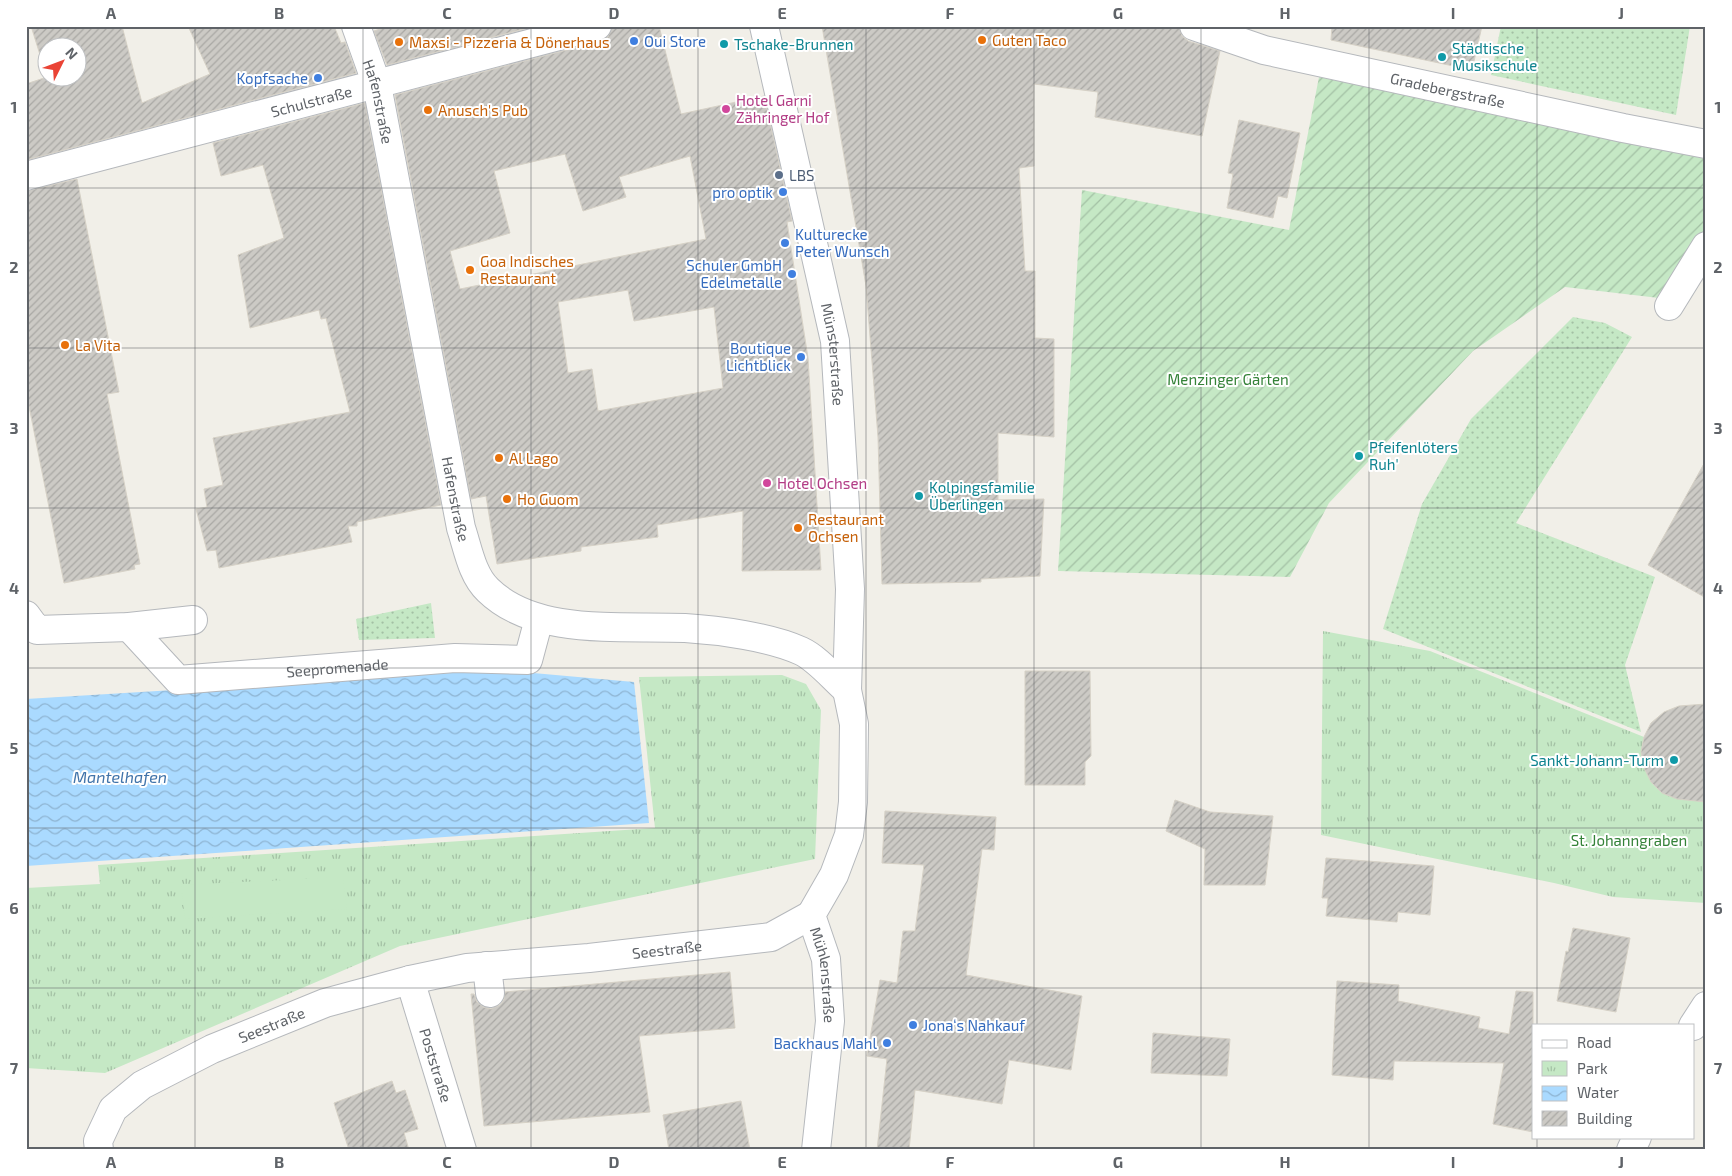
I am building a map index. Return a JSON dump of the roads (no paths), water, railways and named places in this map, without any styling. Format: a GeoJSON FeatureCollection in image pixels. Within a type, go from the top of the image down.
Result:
{"type":"FeatureCollection","features":[{"type":"Feature","properties":{"kind":"street","name":"Hafenstraße"},"geometry":{"type":"LineString","coordinates":[[356,26],[378,85],[461,528],[477,576],[488,590],[508,607],[539,619],[597,626],[687,628],[754,637],[802,651],[847,690]]}},
{"type":"Feature","properties":{"kind":"street","name":"Schulstraße"},"geometry":{"type":"LineString","coordinates":[[26,176],[597,26]]}},
{"type":"Feature","properties":{"kind":"street","name":"Münsterstraße"},"geometry":{"type":"LineString","coordinates":[[764,26],[835,341],[850,589],[847,690]]}},
{"type":"Feature","properties":{"kind":"street","name":"Gradebergstraße"},"geometry":{"type":"LineString","coordinates":[[1194,26],[1264,50],[1623,128],[1706,144]]}},
{"type":"Feature","properties":{"kind":"street"},"geometry":{"type":"LineString","coordinates":[[1669,306],[1706,246]]}},
{"type":"Feature","properties":{"kind":"street"},"geometry":{"type":"LineString","coordinates":[[26,615],[37,630],[129,627],[194,620]]}},
{"type":"Feature","properties":{"kind":"street","name":"Seepromenade"},"geometry":{"type":"LineString","coordinates":[[129,627],[178,680],[455,658],[528,660],[539,619]]}},
{"type":"Feature","properties":{"kind":"street","name":"Mühlenstraße"},"geometry":{"type":"LineString","coordinates":[[816,1150],[830,1021],[826,959],[811,915],[834,875],[849,835],[853,802],[854,724],[847,690]]}},
{"type":"Feature","properties":{"kind":"street","name":"Seestraße"},"geometry":{"type":"LineString","coordinates":[[99,1150],[98,1141],[113,1109],[142,1085],[212,1049],[325,1003],[410,980],[487,966],[741,942],[771,937],[811,915]]}},
{"type":"Feature","properties":{"kind":"street"},"geometry":{"type":"LineString","coordinates":[[487,966],[490,993]]}},
{"type":"Feature","properties":{"kind":"street","name":"Poststraße"},"geometry":{"type":"LineString","coordinates":[[410,980],[462,1150]]}},
{"type":"Feature","properties":{"kind":"street"},"geometry":{"type":"LineString","coordinates":[[1694,1024],[1706,1006]]}},
{"type":"Feature","properties":{"kind":"street"},"geometry":{"type":"LineString","coordinates":[[1631,1150],[1637,1138]]}},
{"type":"Feature","properties":{"kind":"water","name":"Mantelhafen"},"geometry":{"type":"Polygon","coordinates":[[[500,670],[634,682],[649,823],[26,866],[26,699],[500,670]]]}},
{"type":"Feature","properties":{"kind":"place","name":"Guten Taco"},"geometry":{"type":"Point","coordinates":[982,40]}},
{"type":"Feature","properties":{"kind":"place","name":"Oui Store"},"geometry":{"type":"Point","coordinates":[634,41]}},
{"type":"Feature","properties":{"kind":"place","name":"Maxsi - Pizzeria & Dönerhaus"},"geometry":{"type":"Point","coordinates":[399,42]}},
{"type":"Feature","properties":{"kind":"place","name":"Tschake-Brunnen"},"geometry":{"type":"Point","coordinates":[724,44]}},
{"type":"Feature","properties":{"kind":"place","name":"Städtische Musikschule"},"geometry":{"type":"Point","coordinates":[1442,57]}},
{"type":"Feature","properties":{"kind":"place","name":"Kopfsache"},"geometry":{"type":"Point","coordinates":[318,78]}},
{"type":"Feature","properties":{"kind":"place","name":"Hotel Garni Zähringer Hof"},"geometry":{"type":"Point","coordinates":[726,109]}},
{"type":"Feature","properties":{"kind":"place","name":"Anusch's Pub"},"geometry":{"type":"Point","coordinates":[428,110]}},
{"type":"Feature","properties":{"kind":"place","name":"LBS"},"geometry":{"type":"Point","coordinates":[779,175]}},
{"type":"Feature","properties":{"kind":"place","name":"pro optik"},"geometry":{"type":"Point","coordinates":[783,192]}},
{"type":"Feature","properties":{"kind":"place","name":"Kulturecke Peter Wunsch"},"geometry":{"type":"Point","coordinates":[785,243]}},
{"type":"Feature","properties":{"kind":"place","name":"Goa Indisches Restaurant"},"geometry":{"type":"Point","coordinates":[470,270]}},
{"type":"Feature","properties":{"kind":"place","name":"Schuler GmbH Edelmetalle"},"geometry":{"type":"Point","coordinates":[792,274]}},
{"type":"Feature","properties":{"kind":"place","name":"La Vita"},"geometry":{"type":"Point","coordinates":[65,345]}},
{"type":"Feature","properties":{"kind":"place","name":"Boutique Lichtblick"},"geometry":{"type":"Point","coordinates":[801,357]}},
{"type":"Feature","properties":{"kind":"place","name":"Pfeifenlöters Ruh'"},"geometry":{"type":"Point","coordinates":[1359,456]}},
{"type":"Feature","properties":{"kind":"place","name":"Al Lago"},"geometry":{"type":"Point","coordinates":[499,458]}},
{"type":"Feature","properties":{"kind":"place","name":"Hotel Ochsen"},"geometry":{"type":"Point","coordinates":[767,483]}},
{"type":"Feature","properties":{"kind":"place","name":"Kolpingsfamilie Überlingen"},"geometry":{"type":"Point","coordinates":[919,496]}},
{"type":"Feature","properties":{"kind":"place","name":"Ho Guom"},"geometry":{"type":"Point","coordinates":[507,499]}},
{"type":"Feature","properties":{"kind":"place","name":"Restaurant Ochsen"},"geometry":{"type":"Point","coordinates":[798,528]}},
{"type":"Feature","properties":{"kind":"place","name":"Sankt-Johann-Turm"},"geometry":{"type":"Point","coordinates":[1674,760]}},
{"type":"Feature","properties":{"kind":"place","name":"Jona‘s Nahkauf"},"geometry":{"type":"Point","coordinates":[913,1025]}},
{"type":"Feature","properties":{"kind":"place","name":"Backhaus Mahl"},"geometry":{"type":"Point","coordinates":[887,1043]}},
{"type":"Feature","properties":{"kind":"park label","name":"Menzinger Gärten"},"geometry":{"type":"Point","coordinates":[1228,379]}},
{"type":"Feature","properties":{"kind":"park label","name":"St. Johanngraben"},"geometry":{"type":"Point","coordinates":[1629,840]}}]}
